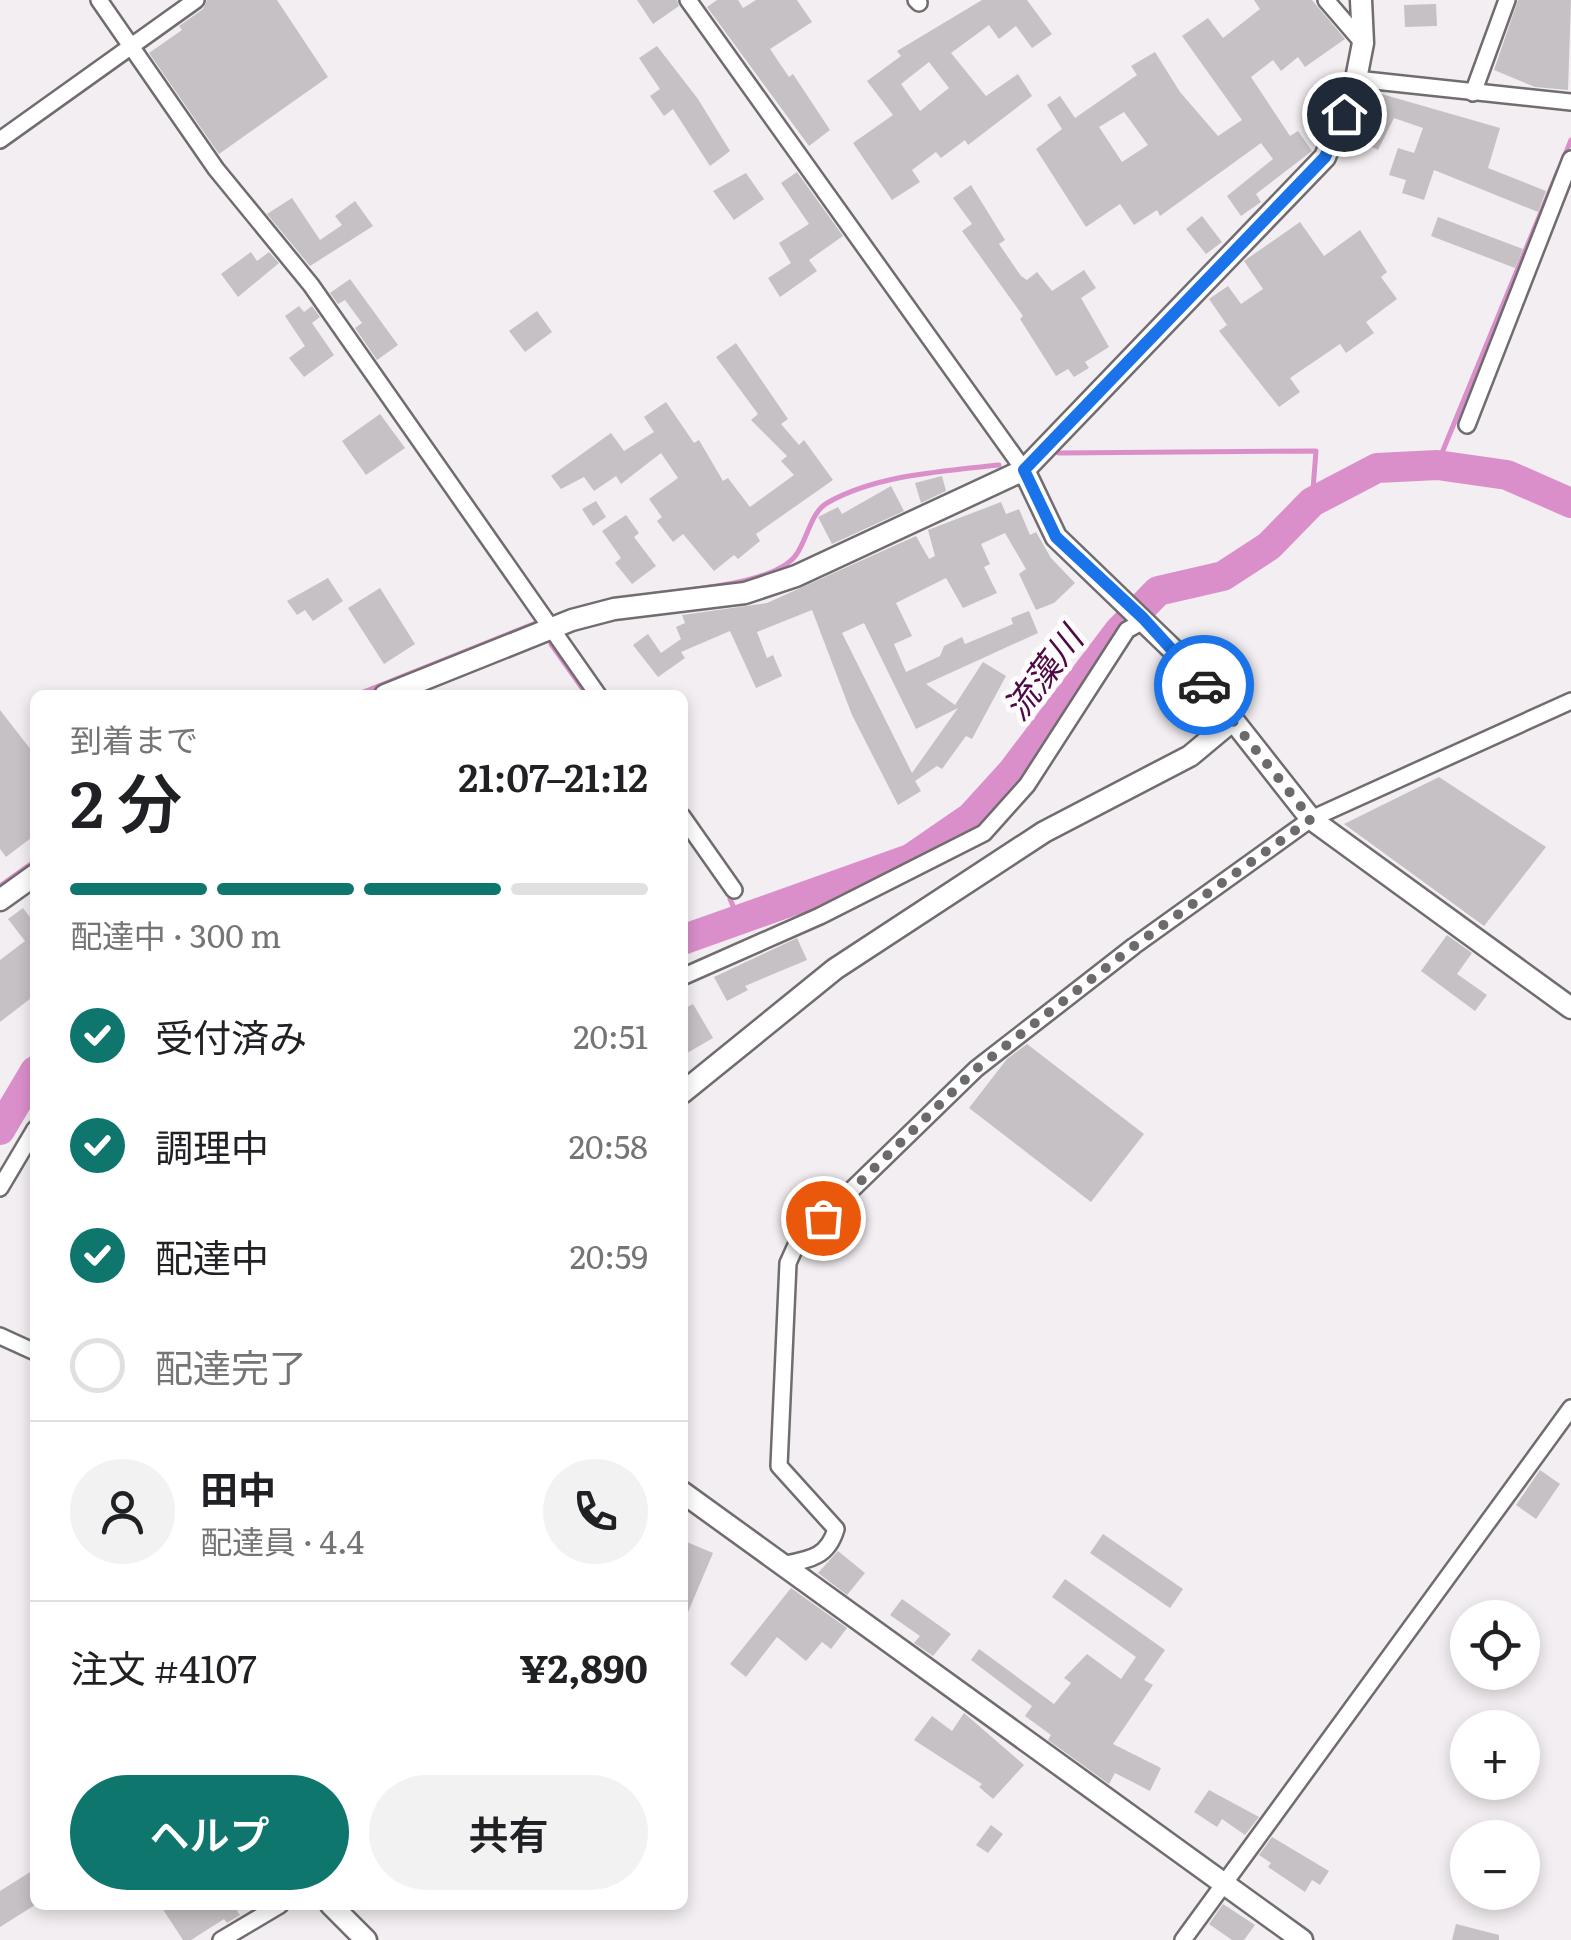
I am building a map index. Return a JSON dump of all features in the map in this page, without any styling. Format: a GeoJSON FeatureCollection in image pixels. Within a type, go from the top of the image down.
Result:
{"type":"FeatureCollection","features":[{"type":"Feature","properties":{"kind":"street"},"geometry":{"type":"LineString","coordinates":[[99,0],[216,169],[311,285],[595,690]]}},
{"type":"Feature","properties":{"kind":"street"},"geometry":{"type":"LineString","coordinates":[[0,140],[196,0]]}},
{"type":"Feature","properties":{"kind":"street"},"geometry":{"type":"LineString","coordinates":[[709,0],[691,6],[1024,470],[1056,537],[1192,668],[1311,819],[1571,1008]]}},
{"type":"Feature","properties":{"kind":"street"},"geometry":{"type":"LineString","coordinates":[[1326,0],[1363,43]]}},
{"type":"Feature","properties":{"kind":"street"},"geometry":{"type":"LineString","coordinates":[[397,690],[546,620],[745,594],[796,576],[1024,470],[1325,157],[1356,79],[1363,43],[1360,0]]}},
{"type":"Feature","properties":{"kind":"street"},"geometry":{"type":"LineString","coordinates":[[1473,93],[1507,0]]}},
{"type":"Feature","properties":{"kind":"street"},"geometry":{"type":"LineString","coordinates":[[1356,79],[1571,102]]}},
{"type":"Feature","properties":{"kind":"street"},"geometry":{"type":"LineString","coordinates":[[1467,425],[1571,159]]}},
{"type":"Feature","properties":{"kind":"street"},"geometry":{"type":"LineString","coordinates":[[688,973],[820,916],[984,832],[1027,785],[1126,630],[1144,619]]}},
{"type":"Feature","properties":{"kind":"street"},"geometry":{"type":"LineString","coordinates":[[786,1564],[815,1559],[830,1546],[836,1529],[778,1466],[788,1263],[798,1243],[976,1069],[1134,946],[1311,819],[1571,701]]}},
{"type":"Feature","properties":{"kind":"street"},"geometry":{"type":"LineString","coordinates":[[688,1089],[835,969],[1044,832],[1190,756],[1232,721]]}},
{"type":"Feature","properties":{"kind":"street"},"geometry":{"type":"LineString","coordinates":[[688,825],[734,890]]}},
{"type":"Feature","properties":{"kind":"street"},"geometry":{"type":"LineString","coordinates":[[0,900],[30,879]]}},
{"type":"Feature","properties":{"kind":"street"},"geometry":{"type":"LineString","coordinates":[[0,1188],[30,1137]]}},
{"type":"Feature","properties":{"kind":"street"},"geometry":{"type":"LineString","coordinates":[[0,1336],[30,1350]]}},
{"type":"Feature","properties":{"kind":"street"},"geometry":{"type":"LineString","coordinates":[[1183,1940],[1571,1408]]}},
{"type":"Feature","properties":{"kind":"street"},"geometry":{"type":"LineString","coordinates":[[688,1496],[1302,1940]]}},
{"type":"Feature","properties":{"kind":"street"},"geometry":{"type":"LineString","coordinates":[[221,1940],[272,1910]]}},
{"type":"Feature","properties":{"kind":"street"},"geometry":{"type":"LineString","coordinates":[[336,1910],[366,1940]]}},
{"type":"Feature","properties":{"kind":"building"},"geometry":{"type":"Polygon","coordinates":[[[207,0],[277,0],[328,77],[219,154],[149,53],[182,30],[179,26],[203,9],[207,0]]]}},
{"type":"Feature","properties":{"kind":"building"},"geometry":{"type":"Polygon","coordinates":[[[637,0],[677,0],[679,6],[653,24],[637,0]]]}},
{"type":"Feature","properties":{"kind":"building"},"geometry":{"type":"Polygon","coordinates":[[[717,0],[738,0],[743,8],[756,0],[797,0],[812,22],[770,49],[789,77],[793,74],[830,130],[809,146],[707,7],[717,0]]]}},
{"type":"Feature","properties":{"kind":"building"},"geometry":{"type":"Polygon","coordinates":[[[982,0],[1027,0],[1052,34],[1032,48],[1016,26],[999,39],[989,25],[951,53],[986,96],[1018,74],[1032,96],[968,145],[965,140],[941,158],[936,152],[912,170],[920,182],[892,200],[853,143],[893,115],[867,81],[901,56],[897,51],[982,0]],[[929,62],[901,84],[920,111],[949,88],[929,62]]]}},
{"type":"Feature","properties":{"kind":"building"},"geometry":{"type":"Polygon","coordinates":[[[1254,0],[1312,0],[1345,39],[1305,67],[1298,57],[1281,71],[1273,60],[1251,77],[1290,136],[1298,131],[1312,151],[1256,194],[1261,202],[1241,216],[1227,196],[1273,159],[1261,143],[1160,216],[1157,210],[1134,225],[1120,204],[1086,227],[1036,149],[1062,129],[1047,105],[1060,96],[1075,118],[1137,75],[1131,66],[1155,52],[1180,92],[1218,136],[1242,120],[1182,36],[1208,18],[1223,38],[1260,9],[1254,0]],[[1124,112],[1099,127],[1122,162],[1148,145],[1124,112]]]}},
{"type":"Feature","properties":{"kind":"building"},"geometry":{"type":"Polygon","coordinates":[[[1518,0],[1571,0],[1568,90],[1535,87],[1494,70],[1518,0]]]}},
{"type":"Feature","properties":{"kind":"building"},"geometry":{"type":"Polygon","coordinates":[[[1436,4],[1437,26],[1405,27],[1404,5],[1436,4]]]}},
{"type":"Feature","properties":{"kind":"building"},"geometry":{"type":"Polygon","coordinates":[[[657,46],[698,99],[730,151],[710,166],[673,109],[664,116],[650,96],[660,89],[639,58],[657,46]]]}},
{"type":"Feature","properties":{"kind":"building"},"geometry":{"type":"Polygon","coordinates":[[[1378,93],[1500,128],[1488,168],[1546,191],[1538,212],[1434,170],[1424,200],[1402,193],[1406,180],[1389,175],[1398,148],[1414,153],[1423,128],[1394,118],[1378,150],[1362,142],[1375,116],[1368,112],[1378,93]]]}},
{"type":"Feature","properties":{"kind":"building"},"geometry":{"type":"Polygon","coordinates":[[[797,172],[843,236],[809,260],[817,271],[780,297],[768,278],[791,263],[779,243],[809,224],[781,183],[797,172]]]}},
{"type":"Feature","properties":{"kind":"building"},"geometry":{"type":"Polygon","coordinates":[[[746,173],[764,199],[734,220],[713,191],[746,173]]]}},
{"type":"Feature","properties":{"kind":"building"},"geometry":{"type":"Polygon","coordinates":[[[971,185],[1005,240],[999,244],[1021,276],[1027,280],[1037,272],[1052,291],[1084,270],[1096,288],[1081,298],[1109,347],[1085,362],[1089,368],[1074,377],[1068,369],[1056,376],[1020,319],[1023,316],[962,231],[972,224],[953,198],[971,185]]]}},
{"type":"Feature","properties":{"kind":"building"},"geometry":{"type":"Polygon","coordinates":[[[292,198],[320,240],[342,225],[335,216],[355,201],[373,226],[310,266],[267,214],[292,198]]]}},
{"type":"Feature","properties":{"kind":"building"},"geometry":{"type":"Polygon","coordinates":[[[1202,216],[1222,242],[1206,254],[1186,229],[1202,216]]]}},
{"type":"Feature","properties":{"kind":"building"},"geometry":{"type":"Polygon","coordinates":[[[1438,217],[1523,249],[1515,268],[1431,236],[1438,217]]]}},
{"type":"Feature","properties":{"kind":"building"},"geometry":{"type":"Polygon","coordinates":[[[1300,222],[1324,256],[1360,230],[1387,272],[1381,277],[1397,299],[1366,322],[1374,333],[1346,353],[1340,344],[1290,378],[1300,392],[1279,407],[1219,331],[1227,325],[1209,299],[1228,286],[1241,304],[1263,289],[1244,261],[1300,222]]]}},
{"type":"Feature","properties":{"kind":"building"},"geometry":{"type":"Polygon","coordinates":[[[251,252],[257,261],[269,252],[279,263],[238,297],[221,274],[251,252]]]}},
{"type":"Feature","properties":{"kind":"building"},"geometry":{"type":"Polygon","coordinates":[[[350,279],[398,345],[377,360],[355,328],[362,323],[345,300],[338,304],[330,293],[350,279]]]}},
{"type":"Feature","properties":{"kind":"building"},"geometry":{"type":"Polygon","coordinates":[[[299,306],[304,312],[312,306],[320,317],[312,323],[334,355],[304,377],[289,358],[305,346],[285,316],[299,306]]]}},
{"type":"Feature","properties":{"kind":"building"},"geometry":{"type":"Polygon","coordinates":[[[537,311],[552,332],[525,352],[509,331],[537,311]]]}},
{"type":"Feature","properties":{"kind":"building"},"geometry":{"type":"Polygon","coordinates":[[[736,343],[788,419],[781,424],[799,445],[804,440],[833,480],[756,534],[760,541],[738,559],[734,555],[714,571],[683,534],[673,542],[657,521],[662,517],[649,499],[678,478],[661,453],[621,484],[616,476],[594,491],[584,477],[561,489],[551,476],[611,433],[624,451],[654,432],[644,417],[666,402],[694,443],[699,440],[723,481],[728,478],[750,507],[794,475],[781,461],[787,456],[751,420],[758,414],[716,357],[736,343]]]}},
{"type":"Feature","properties":{"kind":"building"},"geometry":{"type":"Polygon","coordinates":[[[380,414],[405,448],[366,475],[342,441],[380,414]]]}},
{"type":"Feature","properties":{"kind":"building"},"geometry":{"type":"Polygon","coordinates":[[[942,476],[946,491],[921,503],[915,483],[942,476]]]}},
{"type":"Feature","properties":{"kind":"building"},"geometry":{"type":"Polygon","coordinates":[[[891,486],[904,511],[832,544],[818,517],[838,507],[842,514],[891,486]]]}},
{"type":"Feature","properties":{"kind":"building"},"geometry":{"type":"Polygon","coordinates":[[[596,501],[606,517],[593,526],[582,509],[596,501]]]}},
{"type":"Feature","properties":{"kind":"building"},"geometry":{"type":"Polygon","coordinates":[[[1001,502],[1006,514],[1019,509],[1030,535],[1036,532],[1051,558],[1075,583],[1054,603],[1036,610],[1019,574],[1026,569],[1005,533],[981,544],[990,564],[984,567],[997,593],[963,608],[946,578],[896,603],[912,636],[894,644],[906,672],[940,656],[944,646],[962,637],[965,644],[1013,624],[1011,618],[1029,611],[1038,633],[926,684],[955,705],[983,662],[1006,676],[972,739],[966,736],[942,769],[937,766],[915,781],[921,791],[898,805],[852,715],[812,610],[757,632],[767,658],[773,655],[782,676],[756,688],[730,631],[681,652],[685,658],[658,677],[633,645],[648,634],[661,653],[681,639],[676,627],[685,623],[682,615],[767,603],[916,536],[929,559],[935,556],[928,530],[1001,502]],[[864,623],[842,633],[912,773],[958,708],[916,729],[864,623]]]}},
{"type":"Feature","properties":{"kind":"building"},"geometry":{"type":"Polygon","coordinates":[[[626,515],[639,533],[634,537],[656,566],[632,584],[615,563],[621,558],[602,531],[626,515]]]}},
{"type":"Feature","properties":{"kind":"building"},"geometry":{"type":"Polygon","coordinates":[[[328,578],[343,601],[313,621],[305,610],[297,615],[287,601],[328,578]]]}},
{"type":"Feature","properties":{"kind":"building"},"geometry":{"type":"Polygon","coordinates":[[[380,588],[415,644],[384,664],[348,608],[380,588]]]}},
{"type":"Feature","properties":{"kind":"building"},"geometry":{"type":"Polygon","coordinates":[[[0,710],[30,749],[30,839],[6,857],[0,849],[0,710]]]}},
{"type":"Feature","properties":{"kind":"building"},"geometry":{"type":"Polygon","coordinates":[[[1439,777],[1546,847],[1484,926],[1344,824],[1439,777]]]}},
{"type":"Feature","properties":{"kind":"building"},"geometry":{"type":"Polygon","coordinates":[[[23,908],[30,917],[30,999],[0,1022],[0,960],[25,941],[8,919],[23,908]]]}},
{"type":"Feature","properties":{"kind":"building"},"geometry":{"type":"Polygon","coordinates":[[[1447,935],[1472,953],[1457,974],[1487,995],[1475,1011],[1421,971],[1447,935]]]}},
{"type":"Feature","properties":{"kind":"building"},"geometry":{"type":"Polygon","coordinates":[[[797,938],[807,960],[745,986],[748,990],[727,1001],[714,977],[797,938]]]}},
{"type":"Feature","properties":{"kind":"building"},"geometry":{"type":"Polygon","coordinates":[[[693,1004],[713,1038],[688,1053],[688,1007],[693,1004]]]}},
{"type":"Feature","properties":{"kind":"building"},"geometry":{"type":"Polygon","coordinates":[[[1027,1044],[1144,1134],[1091,1202],[969,1108],[1007,1059],[1027,1044]]]}},
{"type":"Feature","properties":{"kind":"building"},"geometry":{"type":"Polygon","coordinates":[[[1540,1470],[1560,1484],[1536,1519],[1516,1505],[1540,1470]]]}},
{"type":"Feature","properties":{"kind":"building"},"geometry":{"type":"Polygon","coordinates":[[[1103,1534],[1183,1589],[1170,1608],[1090,1553],[1103,1534]]]}},
{"type":"Feature","properties":{"kind":"building"},"geometry":{"type":"Polygon","coordinates":[[[688,1543],[713,1553],[688,1612],[688,1543]]]}},
{"type":"Feature","properties":{"kind":"building"},"geometry":{"type":"Polygon","coordinates":[[[838,1551],[865,1573],[847,1595],[818,1573],[838,1551]]]}},
{"type":"Feature","properties":{"kind":"building"},"geometry":{"type":"Polygon","coordinates":[[[1065,1579],[1165,1650],[1144,1680],[1153,1685],[1113,1744],[1161,1768],[1150,1791],[1115,1773],[1109,1784],[1048,1740],[1051,1735],[1025,1716],[1032,1706],[971,1660],[979,1649],[1054,1704],[1071,1683],[1064,1678],[1087,1654],[1121,1679],[1136,1657],[1052,1597],[1065,1579]]]}},
{"type":"Feature","properties":{"kind":"building"},"geometry":{"type":"Polygon","coordinates":[[[791,1588],[847,1628],[831,1649],[822,1642],[806,1661],[777,1637],[746,1677],[730,1664],[791,1588]]]}},
{"type":"Feature","properties":{"kind":"building"},"geometry":{"type":"Polygon","coordinates":[[[902,1599],[951,1634],[933,1656],[914,1643],[920,1636],[890,1615],[902,1599]]]}},
{"type":"Feature","properties":{"kind":"building"},"geometry":{"type":"Polygon","coordinates":[[[964,1713],[1024,1765],[993,1799],[979,1787],[982,1784],[914,1740],[932,1716],[952,1731],[964,1713]]]}},
{"type":"Feature","properties":{"kind":"building"},"geometry":{"type":"Polygon","coordinates":[[[1209,1790],[1259,1817],[1245,1835],[1222,1819],[1217,1827],[1194,1812],[1209,1790]]]}},
{"type":"Feature","properties":{"kind":"building"},"geometry":{"type":"Polygon","coordinates":[[[991,1825],[1003,1834],[988,1853],[976,1845],[991,1825]]]}},
{"type":"Feature","properties":{"kind":"building"},"geometry":{"type":"Polygon","coordinates":[[[1272,1837],[1329,1871],[1320,1885],[1312,1880],[1305,1892],[1268,1867],[1271,1863],[1259,1855],[1272,1837]]]}},
{"type":"Feature","properties":{"kind":"building"},"geometry":{"type":"Polygon","coordinates":[[[30,1872],[30,1908],[0,1927],[0,1891],[30,1872]]]}},
{"type":"Feature","properties":{"kind":"building"},"geometry":{"type":"Polygon","coordinates":[[[1223,1904],[1255,1925],[1244,1940],[1232,1940],[1209,1924],[1223,1904]]]}},
{"type":"Feature","properties":{"kind":"building"},"geometry":{"type":"Polygon","coordinates":[[[163,1910],[238,1910],[240,1915],[227,1923],[224,1919],[191,1940],[183,1940],[163,1910]]]}},
{"type":"Feature","properties":{"kind":"building"},"geometry":{"type":"Polygon","coordinates":[[[1456,1924],[1499,1935],[1499,1940],[1452,1940],[1456,1924]]]}},
{"type":"Feature","properties":{"kind":"waterway"},"geometry":{"type":"LineString","coordinates":[[1563,160],[1571,140]]}},
{"type":"Feature","properties":{"kind":"waterway"},"geometry":{"type":"LineString","coordinates":[[1437,465],[1558,171]]}},
{"type":"Feature","properties":{"kind":"waterway"},"geometry":{"type":"LineString","coordinates":[[1058,453],[1316,451],[1312,502]]}},
{"type":"Feature","properties":{"kind":"waterway"},"geometry":{"type":"LineString","coordinates":[[651,595],[729,584],[785,565],[796,555],[822,507],[867,486],[910,476],[999,465]]}},
{"type":"Feature","properties":{"kind":"waterway","name":"流藻川"},"geometry":{"type":"LineString","coordinates":[[688,938],[910,859],[971,817],[1012,772],[1119,631],[1158,591],[1223,576],[1269,546],[1312,502],[1377,468],[1437,465],[1507,475],[1571,503]]}},
{"type":"Feature","properties":{"kind":"waterway"},"geometry":{"type":"LineString","coordinates":[[368,690],[536,623]]}},
{"type":"Feature","properties":{"kind":"waterway"},"geometry":{"type":"LineString","coordinates":[[551,644],[583,690]]}},
{"type":"Feature","properties":{"kind":"waterway"},"geometry":{"type":"LineString","coordinates":[[0,886],[30,865]]}},
{"type":"Feature","properties":{"kind":"waterway"},"geometry":{"type":"LineString","coordinates":[[728,922],[734,908],[730,899]]}},
{"type":"Feature","properties":{"kind":"waterway","name":"流藻川"},"geometry":{"type":"LineString","coordinates":[[0,1130],[30,1079]]}},
{"type":"Feature","properties":{"kind":"way so far"},"geometry":{"type":"LineString","coordinates":[[823,1218],[976,1069],[1134,946],[1311,819],[1204,685]]}},
{"type":"Feature","properties":{"kind":"route"},"geometry":{"type":"LineString","coordinates":[[1204,685],[1143,618],[1056,537],[1024,470],[1325,157],[1344,114]]}}]}
